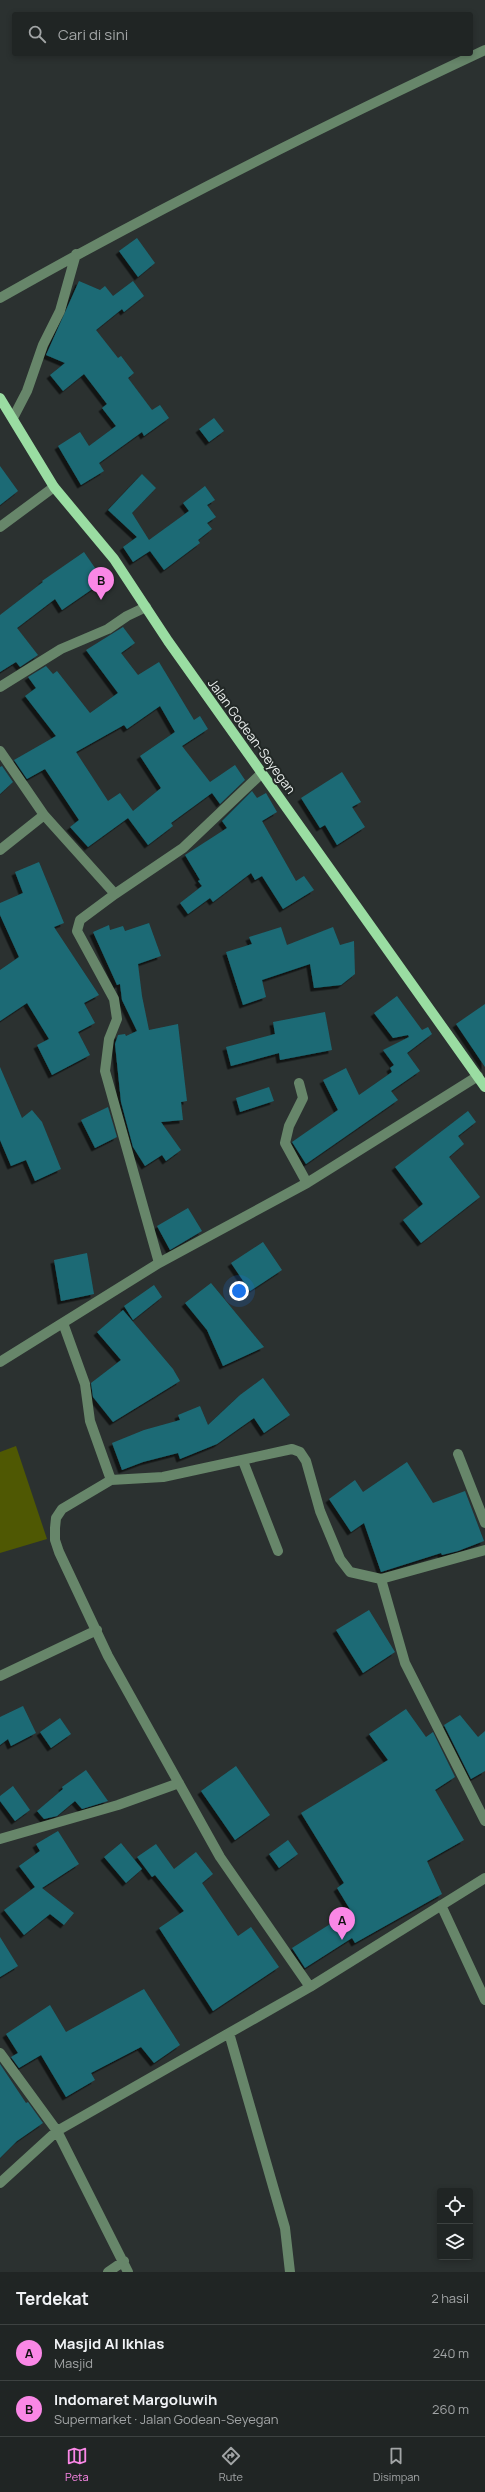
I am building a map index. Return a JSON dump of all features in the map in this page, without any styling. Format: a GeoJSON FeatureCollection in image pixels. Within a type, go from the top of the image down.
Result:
{"type":"FeatureCollection","features":[{"type":"Feature","properties":{"kind":"main road","name":"Jalan Godean-Seyegan"},"geometry":{"type":"LineString","coordinates":[[0,398],[54,487],[114,559],[262,773],[485,1087]]}},
{"type":"Feature","properties":{"kind":"street"},"geometry":{"type":"LineString","coordinates":[[473,56],[485,50]]}},
{"type":"Feature","properties":{"kind":"street"},"geometry":{"type":"LineString","coordinates":[[0,298],[76,254],[337,120],[472,56]]}},
{"type":"Feature","properties":{"kind":"street"},"geometry":{"type":"LineString","coordinates":[[13,418],[27,391],[43,345],[60,311],[76,254]]}},
{"type":"Feature","properties":{"kind":"street"},"geometry":{"type":"LineString","coordinates":[[0,527],[54,487]]}},
{"type":"Feature","properties":{"kind":"street"},"geometry":{"type":"LineString","coordinates":[[0,687],[61,649],[108,629],[127,616],[146,607]]}},
{"type":"Feature","properties":{"kind":"street"},"geometry":{"type":"LineString","coordinates":[[1,754],[44,814],[115,894]]}},
{"type":"Feature","properties":{"kind":"street"},"geometry":{"type":"LineString","coordinates":[[159,1263],[105,1071],[109,1039],[117,1019],[114,999],[77,931],[80,920],[115,894],[183,848],[262,773]]}},
{"type":"Feature","properties":{"kind":"street"},"geometry":{"type":"LineString","coordinates":[[0,850],[44,814]]}},
{"type":"Feature","properties":{"kind":"street"},"geometry":{"type":"LineString","coordinates":[[0,1362],[159,1263],[307,1183],[478,1076]]}},
{"type":"Feature","properties":{"kind":"street"},"geometry":{"type":"LineString","coordinates":[[299,1083],[303,1098],[289,1126],[284,1144],[307,1183]]}},
{"type":"Feature","properties":{"kind":"street"},"geometry":{"type":"LineString","coordinates":[[63,1322],[85,1384],[90,1421],[111,1480]]}},
{"type":"Feature","properties":{"kind":"street"},"geometry":{"type":"LineString","coordinates":[[310,1987],[220,1857],[179,1783],[97,1630],[59,1552],[56,1540],[56,1518],[62,1508],[111,1480],[163,1477],[243,1461],[292,1449],[300,1452],[306,1461],[320,1511],[343,1564],[354,1574],[381,1579],[485,1550]]}},
{"type":"Feature","properties":{"kind":"street"},"geometry":{"type":"LineString","coordinates":[[458,1454],[485,1523]]}},
{"type":"Feature","properties":{"kind":"street"},"geometry":{"type":"LineString","coordinates":[[243,1461],[278,1551]]}},
{"type":"Feature","properties":{"kind":"street"},"geometry":{"type":"LineString","coordinates":[[381,1579],[404,1663],[485,1821]]}},
{"type":"Feature","properties":{"kind":"street"},"geometry":{"type":"LineString","coordinates":[[0,1676],[97,1630]]}},
{"type":"Feature","properties":{"kind":"street"},"geometry":{"type":"LineString","coordinates":[[0,1839],[118,1805],[179,1783]]}},
{"type":"Feature","properties":{"kind":"street"},"geometry":{"type":"LineString","coordinates":[[0,2183],[57,2131],[310,1987],[485,1878]]}},
{"type":"Feature","properties":{"kind":"street"},"geometry":{"type":"LineString","coordinates":[[441,1906],[485,2000]]}},
{"type":"Feature","properties":{"kind":"street"},"geometry":{"type":"LineString","coordinates":[[229,2033],[285,2228],[290,2272]]}},
{"type":"Feature","properties":{"kind":"street"},"geometry":{"type":"LineString","coordinates":[[0,2053],[57,2131],[124,2261],[128,2272]]}},
{"type":"Feature","properties":{"kind":"street"},"geometry":{"type":"LineString","coordinates":[[108,2272],[124,2261]]}},
{"type":"Feature","properties":{"kind":"green space"},"geometry":{"type":"Polygon","coordinates":[[[16,1446],[47,1539],[0,1553],[0,1452],[16,1446]]]}},
{"type":"Feature","properties":{"kind":"building"},"geometry":{"type":"Polygon","coordinates":[[[137,238],[155,263],[138,277],[119,251],[137,238]]]}},
{"type":"Feature","properties":{"kind":"building"},"geometry":{"type":"Polygon","coordinates":[[[79,281],[100,290],[105,286],[113,296],[133,281],[144,296],[124,312],[122,309],[96,330],[118,358],[121,356],[134,373],[128,378],[152,410],[160,405],[169,418],[144,436],[142,432],[99,463],[104,471],[81,485],[58,446],[80,432],[89,446],[116,426],[102,408],[107,404],[84,374],[63,391],[50,375],[65,363],[46,355],[79,281]]]}},
{"type":"Feature","properties":{"kind":"building"},"geometry":{"type":"Polygon","coordinates":[[[214,418],[224,431],[209,442],[199,429],[214,418]]]}},
{"type":"Feature","properties":{"kind":"building"},"geometry":{"type":"Polygon","coordinates":[[[0,466],[18,491],[0,505],[0,466]]]}},
{"type":"Feature","properties":{"kind":"building"},"geometry":{"type":"Polygon","coordinates":[[[142,474],[156,488],[132,513],[149,540],[189,511],[183,503],[205,486],[215,500],[207,505],[216,517],[207,523],[212,529],[198,540],[200,543],[164,570],[150,551],[133,562],[123,547],[137,537],[108,510],[142,474]]]}},
{"type":"Feature","properties":{"kind":"building"},"geometry":{"type":"Polygon","coordinates":[[[84,552],[104,581],[62,610],[55,599],[17,628],[38,655],[20,667],[16,662],[0,672],[0,615],[43,582],[42,581],[84,552]]]}},
{"type":"Feature","properties":{"kind":"building"},"geometry":{"type":"Polygon","coordinates":[[[123,627],[135,643],[121,653],[138,675],[159,662],[194,720],[200,716],[208,729],[182,746],[210,782],[235,765],[245,780],[220,804],[212,793],[171,823],[173,826],[148,845],[128,818],[88,847],[70,827],[79,820],[45,769],[27,779],[14,760],[56,736],[25,696],[36,688],[28,677],[46,666],[53,674],[57,671],[90,713],[118,693],[86,650],[123,627]],[[160,706],[127,729],[124,725],[76,752],[108,801],[120,793],[133,811],[161,788],[140,756],[175,732],[160,706]]]}},
{"type":"Feature","properties":{"kind":"building"},"geometry":{"type":"Polygon","coordinates":[[[2,766],[13,782],[0,794],[0,767],[2,766]]]}},
{"type":"Feature","properties":{"kind":"building"},"geometry":{"type":"Polygon","coordinates":[[[342,772],[361,802],[352,807],[365,827],[337,845],[325,825],[320,828],[301,798],[342,772]]]}},
{"type":"Feature","properties":{"kind":"building"},"geometry":{"type":"Polygon","coordinates":[[[252,791],[257,798],[266,793],[277,812],[262,821],[296,881],[304,876],[314,890],[283,909],[262,876],[255,880],[251,873],[213,902],[210,898],[188,914],[180,903],[202,886],[185,855],[227,828],[222,821],[252,791]]]}},
{"type":"Feature","properties":{"kind":"building"},"geometry":{"type":"Polygon","coordinates":[[[39,862],[64,923],[54,927],[99,995],[84,1003],[95,1023],[78,1032],[90,1055],[52,1075],[37,1045],[49,1039],[27,1003],[0,1021],[0,970],[19,957],[0,915],[0,903],[23,893],[15,872],[39,862]]]}},
{"type":"Feature","properties":{"kind":"building"},"geometry":{"type":"Polygon","coordinates":[[[149,923],[161,956],[138,964],[142,996],[149,1030],[178,1024],[187,1101],[181,1102],[183,1120],[161,1122],[181,1150],[166,1161],[162,1155],[145,1166],[133,1147],[121,1102],[115,1044],[118,1035],[125,1034],[126,1036],[137,1031],[122,1000],[120,984],[117,985],[93,932],[109,925],[110,930],[123,926],[125,931],[149,923]]]}},
{"type":"Feature","properties":{"kind":"building"},"geometry":{"type":"Polygon","coordinates":[[[281,927],[287,945],[333,927],[340,945],[354,941],[355,974],[341,985],[314,988],[310,964],[262,980],[266,997],[243,1005],[226,952],[252,944],[249,937],[281,927]]]}},
{"type":"Feature","properties":{"kind":"building"},"geometry":{"type":"Polygon","coordinates":[[[397,996],[422,1030],[428,1027],[432,1034],[407,1053],[420,1071],[391,1091],[398,1100],[306,1164],[292,1142],[338,1110],[323,1080],[346,1068],[359,1095],[392,1072],[390,1068],[394,1065],[383,1050],[409,1037],[408,1035],[393,1038],[374,1013],[397,996]]]}},
{"type":"Feature","properties":{"kind":"building"},"geometry":{"type":"Polygon","coordinates":[[[485,1004],[485,1067],[456,1024],[485,1004]]]}},
{"type":"Feature","properties":{"kind":"building"},"geometry":{"type":"Polygon","coordinates":[[[325,1012],[332,1050],[280,1060],[279,1053],[231,1066],[226,1047],[275,1034],[273,1022],[325,1012]]]}},
{"type":"Feature","properties":{"kind":"building"},"geometry":{"type":"Polygon","coordinates":[[[0,1067],[22,1118],[32,1110],[42,1122],[61,1169],[35,1181],[26,1160],[11,1166],[0,1140],[0,1067]]]}},
{"type":"Feature","properties":{"kind":"building"},"geometry":{"type":"Polygon","coordinates":[[[269,1087],[274,1101],[240,1112],[236,1098],[269,1087]]]}},
{"type":"Feature","properties":{"kind":"building"},"geometry":{"type":"Polygon","coordinates":[[[108,1107],[117,1137],[95,1148],[81,1120],[108,1107]]]}},
{"type":"Feature","properties":{"kind":"building"},"geometry":{"type":"Polygon","coordinates":[[[468,1111],[476,1122],[458,1136],[464,1144],[449,1157],[480,1197],[421,1243],[403,1220],[423,1204],[395,1167],[468,1111]]]}},
{"type":"Feature","properties":{"kind":"building"},"geometry":{"type":"Polygon","coordinates":[[[188,1208],[202,1231],[170,1250],[157,1226],[188,1208]]]}},
{"type":"Feature","properties":{"kind":"building"},"geometry":{"type":"Polygon","coordinates":[[[263,1242],[282,1270],[250,1291],[231,1263],[263,1242]]]}},
{"type":"Feature","properties":{"kind":"building"},"geometry":{"type":"Polygon","coordinates":[[[87,1253],[94,1294],[61,1301],[54,1260],[87,1253]]]}},
{"type":"Feature","properties":{"kind":"building"},"geometry":{"type":"Polygon","coordinates":[[[211,1283],[264,1347],[223,1366],[207,1330],[185,1303],[211,1283]]]}},
{"type":"Feature","properties":{"kind":"building"},"geometry":{"type":"Polygon","coordinates":[[[154,1285],[162,1297],[133,1320],[124,1306],[154,1285]]]}},
{"type":"Feature","properties":{"kind":"building"},"geometry":{"type":"Polygon","coordinates":[[[123,1310],[173,1369],[180,1381],[113,1422],[93,1397],[91,1383],[121,1360],[97,1332],[123,1310]]]}},
{"type":"Feature","properties":{"kind":"building"},"geometry":{"type":"Polygon","coordinates":[[[263,1378],[290,1415],[264,1433],[254,1418],[217,1444],[180,1459],[178,1453],[143,1462],[122,1470],[112,1443],[144,1430],[180,1420],[178,1415],[200,1406],[208,1425],[240,1395],[263,1378]]]}},
{"type":"Feature","properties":{"kind":"building"},"geometry":{"type":"Polygon","coordinates":[[[407,1462],[433,1503],[465,1491],[484,1541],[458,1551],[442,1555],[441,1553],[381,1572],[364,1523],[351,1532],[329,1499],[355,1480],[363,1492],[407,1462]]]}},
{"type":"Feature","properties":{"kind":"building"},"geometry":{"type":"Polygon","coordinates":[[[369,1610],[395,1652],[363,1673],[336,1630],[369,1610]]]}},
{"type":"Feature","properties":{"kind":"building"},"geometry":{"type":"Polygon","coordinates":[[[23,1706],[36,1733],[11,1746],[8,1739],[0,1745],[0,1717],[23,1706]]]}},
{"type":"Feature","properties":{"kind":"building"},"geometry":{"type":"Polygon","coordinates":[[[406,1709],[426,1737],[433,1732],[455,1777],[435,1790],[464,1840],[427,1861],[442,1894],[355,1943],[352,1938],[305,1968],[292,1948],[351,1911],[337,1888],[344,1883],[301,1813],[388,1760],[369,1734],[406,1709]]]}},
{"type":"Feature","properties":{"kind":"building"},"geometry":{"type":"Polygon","coordinates":[[[460,1715],[478,1737],[485,1731],[485,1771],[471,1779],[444,1725],[460,1715]]]}},
{"type":"Feature","properties":{"kind":"building"},"geometry":{"type":"Polygon","coordinates":[[[60,1718],[71,1734],[51,1748],[40,1732],[60,1718]]]}},
{"type":"Feature","properties":{"kind":"building"},"geometry":{"type":"Polygon","coordinates":[[[236,1766],[270,1815],[235,1840],[201,1791],[236,1766]]]}},
{"type":"Feature","properties":{"kind":"building"},"geometry":{"type":"Polygon","coordinates":[[[86,1770],[108,1801],[82,1809],[75,1801],[57,1816],[44,1819],[37,1811],[63,1789],[62,1787],[86,1770]]]}},
{"type":"Feature","properties":{"kind":"building"},"geometry":{"type":"Polygon","coordinates":[[[13,1786],[30,1810],[15,1821],[0,1801],[0,1796],[13,1786]]]}},
{"type":"Feature","properties":{"kind":"building"},"geometry":{"type":"Polygon","coordinates":[[[58,1831],[79,1864],[42,1888],[74,1913],[64,1925],[50,1914],[24,1935],[4,1910],[35,1887],[19,1866],[40,1851],[36,1844],[58,1831]]]}},
{"type":"Feature","properties":{"kind":"building"},"geometry":{"type":"Polygon","coordinates":[[[288,1840],[298,1854],[279,1868],[269,1854],[288,1840]]]}},
{"type":"Feature","properties":{"kind":"building"},"geometry":{"type":"Polygon","coordinates":[[[121,1843],[142,1869],[126,1883],[104,1857],[121,1843]]]}},
{"type":"Feature","properties":{"kind":"building"},"geometry":{"type":"Polygon","coordinates":[[[156,1844],[174,1869],[196,1852],[213,1874],[202,1883],[238,1936],[251,1927],[279,1967],[213,2011],[159,1928],[184,1911],[155,1875],[152,1877],[137,1857],[156,1844]]]}},
{"type":"Feature","properties":{"kind":"building"},"geometry":{"type":"Polygon","coordinates":[[[0,1937],[18,1966],[0,1977],[0,1937]]]}},
{"type":"Feature","properties":{"kind":"building"},"geometry":{"type":"Polygon","coordinates":[[[144,1989],[180,2045],[154,2063],[141,2047],[91,2073],[95,2080],[66,2097],[41,2055],[19,2068],[11,2057],[18,2053],[6,2034],[50,2005],[66,2032],[144,1989]]]}},
{"type":"Feature","properties":{"kind":"building"},"geometry":{"type":"Polygon","coordinates":[[[0,2064],[26,2103],[28,2102],[43,2123],[17,2141],[0,2158],[0,2064]]]}},
{"type":"Feature","properties":{"kind":"place","name":"Indomaret Margoluwih"},"geometry":{"type":"Point","coordinates":[101,600]}},
{"type":"Feature","properties":{"kind":"place","name":"Masjid Al Ikhlas"},"geometry":{"type":"Point","coordinates":[342,1940]}}]}
